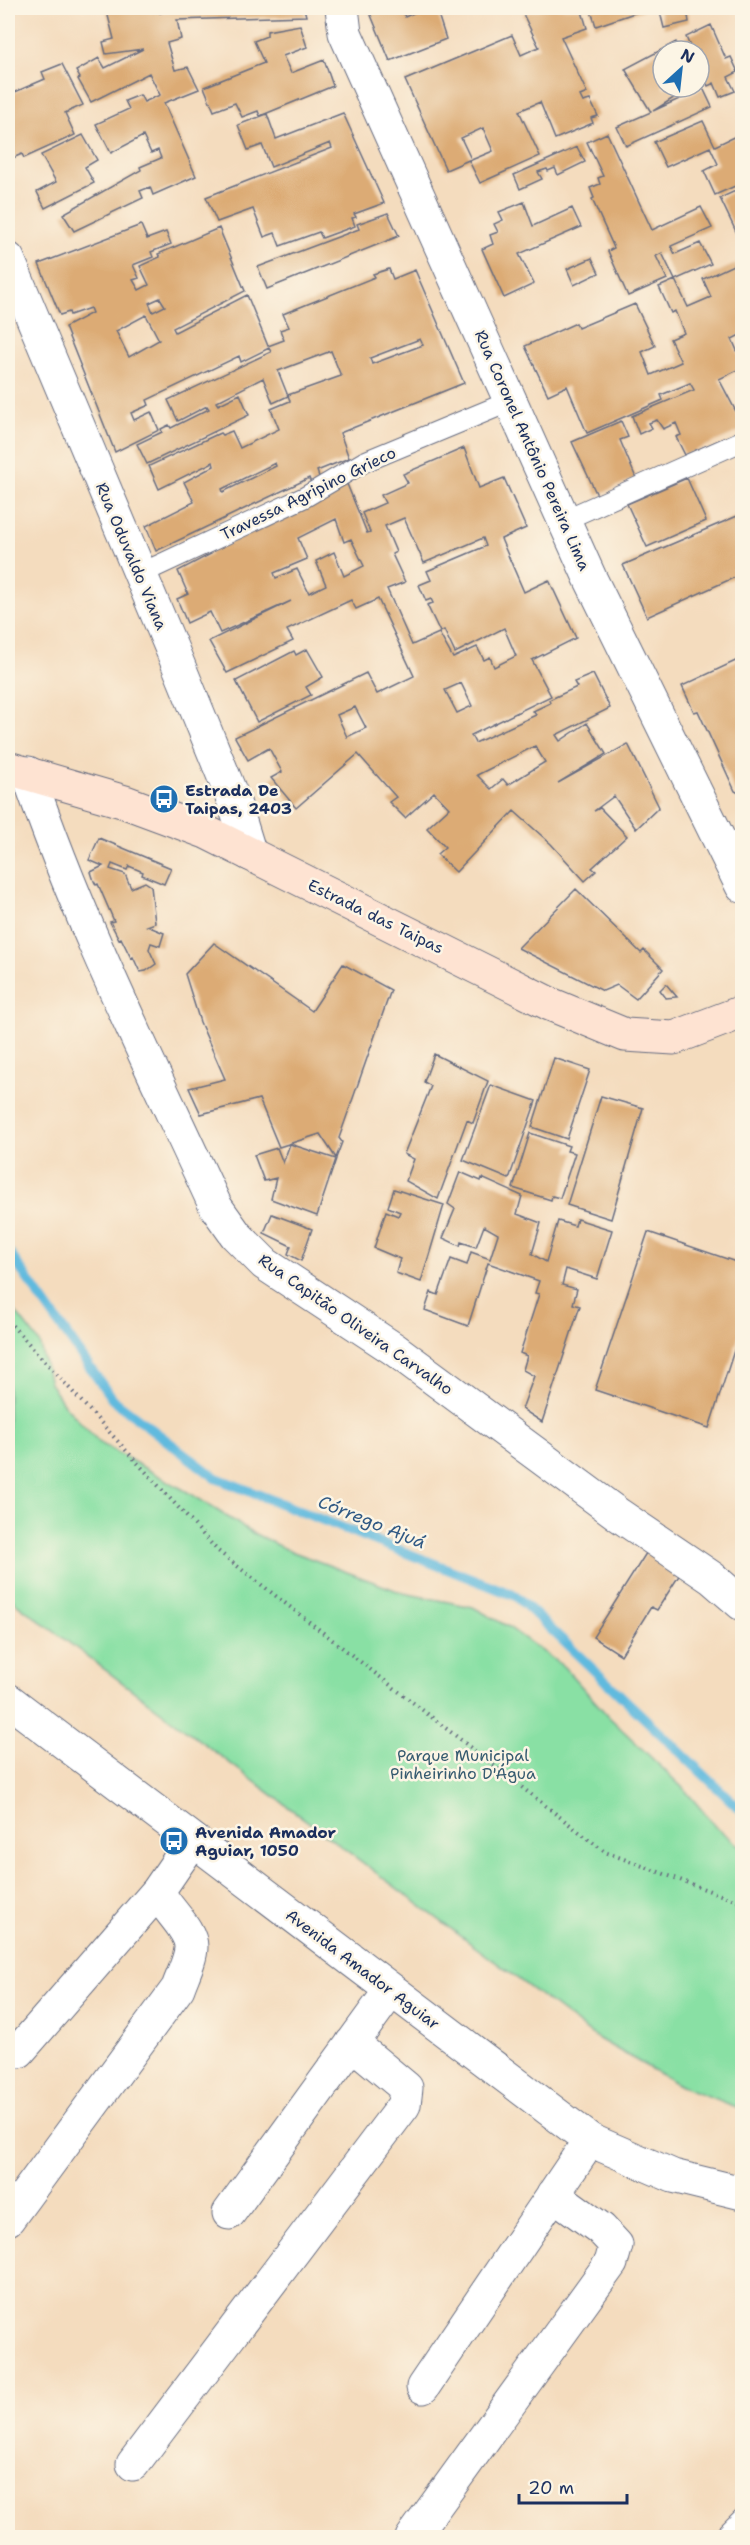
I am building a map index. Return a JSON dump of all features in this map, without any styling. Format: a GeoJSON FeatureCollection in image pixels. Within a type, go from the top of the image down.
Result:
{"type":"FeatureCollection","features":[{"type":"Feature","properties":{"kind":"main road","name":"Estrada das Taipas"},"geometry":{"type":"LineString","coordinates":[[18,770],[142,808],[206,832],[401,927],[550,1004],[625,1035],[674,1038],[742,1012]]}},
{"type":"Feature","properties":{"kind":"street","name":"Rua Coronel Antônio Pereira Lima"},"geometry":{"type":"LineString","coordinates":[[342,8],[345,33],[564,520],[742,886]]}},
{"type":"Feature","properties":{"kind":"street","name":"Rua Oduvaldo Viana"},"geometry":{"type":"LineString","coordinates":[[8,259],[232,799],[250,854]]}},
{"type":"Feature","properties":{"kind":"street","name":"Rua Capitão Oliveira Carvalho"},"geometry":{"type":"LineString","coordinates":[[18,770],[85,924],[216,1207],[236,1234],[266,1264],[394,1349],[620,1515],[712,1578],[742,1604]]}},
{"type":"Feature","properties":{"kind":"street","name":"Avenida Amador Aguiar"},"geometry":{"type":"LineString","coordinates":[[8,1700],[590,2140],[673,2176],[742,2193]]}},
{"type":"Feature","properties":{"kind":"street"},"geometry":{"type":"LineString","coordinates":[[19,2051],[158,1890],[193,1840]]}},
{"type":"Feature","properties":{"kind":"street"},"geometry":{"type":"LineString","coordinates":[[8,2219],[178,1988],[191,1947],[183,1924],[164,1905],[158,1890]]}},
{"type":"Feature","properties":{"kind":"street"},"geometry":{"type":"LineString","coordinates":[[230,2213],[391,1990]]}},
{"type":"Feature","properties":{"kind":"street"},"geometry":{"type":"LineString","coordinates":[[133,2464],[404,2105],[406,2088],[352,2043]]}},
{"type":"Feature","properties":{"kind":"street"},"geometry":{"type":"LineString","coordinates":[[423,2387],[590,2140]]}},
{"type":"Feature","properties":{"kind":"street"},"geometry":{"type":"LineString","coordinates":[[412,2538],[611,2263],[616,2245],[601,2229],[553,2194]]}},
{"type":"Feature","properties":{"kind":"lane","name":"Travessa Agripino Grieco"},"geometry":{"type":"LineString","coordinates":[[140,574],[305,497],[364,462],[511,401]]}},
{"type":"Feature","properties":{"kind":"lane"},"geometry":{"type":"LineString","coordinates":[[564,520],[742,441]]}},
{"type":"Feature","properties":{"kind":"lane"},"geometry":{"type":"LineString","coordinates":[[723,2538],[742,2518]]}},
{"type":"Feature","properties":{"kind":"path"},"geometry":{"type":"LineString","coordinates":[[8,1321],[218,1551],[604,1852],[742,1903]]}},
{"type":"Feature","properties":{"kind":"green space","name":"Parque Municipal Pinheirinho D'Água"},"geometry":{"type":"Polygon","coordinates":[[[8,1302],[39,1342],[50,1383],[64,1405],[100,1443],[191,1494],[253,1533],[288,1550],[403,1593],[473,1607],[507,1626],[564,1667],[609,1717],[685,1790],[718,1829],[742,1848],[742,2109],[681,2086],[597,2038],[8,1597],[8,1302]]]}},
{"type":"Feature","properties":{"kind":"building"},"geometry":{"type":"Polygon","coordinates":[[[106,8],[159,8],[160,13],[173,8],[304,8],[306,16],[177,20],[181,39],[167,43],[175,70],[188,67],[199,89],[164,103],[196,176],[153,195],[150,187],[140,191],[143,198],[74,231],[63,214],[141,170],[140,167],[161,158],[158,150],[151,153],[143,136],[111,153],[96,124],[129,109],[125,101],[140,95],[144,102],[160,95],[149,73],[91,102],[78,79],[80,78],[76,71],[99,58],[105,68],[143,49],[106,54],[103,42],[114,39],[106,8]]]}},
{"type":"Feature","properties":{"kind":"building"},"geometry":{"type":"Polygon","coordinates":[[[368,8],[401,8],[405,17],[424,8],[436,8],[446,39],[390,61],[368,8]]]}},
{"type":"Feature","properties":{"kind":"building"},"geometry":{"type":"Polygon","coordinates":[[[545,8],[581,8],[587,28],[561,37],[587,93],[580,96],[583,102],[590,100],[598,116],[591,118],[593,123],[555,139],[540,102],[519,111],[540,156],[480,183],[469,161],[493,151],[483,128],[461,138],[471,159],[446,170],[405,80],[512,35],[521,55],[539,47],[523,14],[545,8]]]}},
{"type":"Feature","properties":{"kind":"building"},"geometry":{"type":"Polygon","coordinates":[[[590,8],[649,8],[596,26],[590,8]]]}},
{"type":"Feature","properties":{"kind":"building"},"geometry":{"type":"Polygon","coordinates":[[[659,8],[696,9],[687,10],[689,22],[664,28],[659,8]]]}},
{"type":"Feature","properties":{"kind":"building"},"geometry":{"type":"Polygon","coordinates":[[[300,25],[307,47],[283,56],[291,73],[324,60],[333,86],[260,116],[258,111],[242,117],[235,103],[214,111],[204,87],[264,63],[254,41],[267,36],[267,31],[300,25]]]}},
{"type":"Feature","properties":{"kind":"building"},"geometry":{"type":"Polygon","coordinates":[[[711,25],[726,59],[731,57],[738,72],[728,77],[735,91],[720,97],[714,83],[711,84],[711,39],[687,39],[686,37],[711,25]]]}},
{"type":"Feature","properties":{"kind":"building"},"geometry":{"type":"Polygon","coordinates":[[[651,55],[651,99],[672,99],[653,111],[679,99],[708,99],[712,107],[626,146],[617,127],[651,112],[625,69],[651,55]]]}},
{"type":"Feature","properties":{"kind":"building"},"geometry":{"type":"Polygon","coordinates":[[[62,64],[83,105],[65,113],[75,135],[24,158],[22,154],[8,160],[8,95],[45,79],[42,72],[62,64]]]}},
{"type":"Feature","properties":{"kind":"building"},"geometry":{"type":"Polygon","coordinates":[[[343,113],[384,203],[354,214],[356,217],[352,218],[355,226],[322,238],[319,232],[280,246],[275,233],[264,237],[253,209],[217,222],[206,197],[332,148],[330,143],[271,167],[262,145],[248,150],[238,125],[267,114],[276,139],[343,113]]]}},
{"type":"Feature","properties":{"kind":"building"},"geometry":{"type":"Polygon","coordinates":[[[703,121],[715,146],[742,133],[742,183],[715,195],[704,171],[718,164],[710,147],[666,167],[654,142],[703,121]]]}},
{"type":"Feature","properties":{"kind":"building"},"geometry":{"type":"Polygon","coordinates":[[[607,133],[652,230],[701,207],[712,228],[671,246],[675,254],[700,243],[711,264],[675,280],[662,253],[656,256],[667,279],[628,296],[608,251],[614,248],[592,199],[594,198],[590,188],[600,184],[598,178],[603,176],[587,142],[607,133]]]}},
{"type":"Feature","properties":{"kind":"building"},"geometry":{"type":"Polygon","coordinates":[[[83,135],[97,160],[85,167],[94,183],[45,208],[37,192],[56,182],[41,155],[83,135]]]}},
{"type":"Feature","properties":{"kind":"building"},"geometry":{"type":"Polygon","coordinates":[[[577,147],[585,162],[558,175],[555,168],[538,172],[542,179],[520,189],[514,175],[577,147]]]}},
{"type":"Feature","properties":{"kind":"building"},"geometry":{"type":"Polygon","coordinates":[[[742,188],[742,239],[740,240],[720,198],[742,188]]]}},
{"type":"Feature","properties":{"kind":"building"},"geometry":{"type":"Polygon","coordinates":[[[524,202],[533,226],[572,208],[581,227],[519,254],[534,284],[504,298],[482,249],[493,244],[490,235],[498,232],[494,224],[503,220],[499,212],[524,202]]]}},
{"type":"Feature","properties":{"kind":"building"},"geometry":{"type":"Polygon","coordinates":[[[388,213],[399,236],[267,289],[258,267],[359,229],[357,224],[388,213]]]}},
{"type":"Feature","properties":{"kind":"building"},"geometry":{"type":"Polygon","coordinates":[[[141,225],[147,239],[166,232],[171,244],[151,252],[153,257],[133,265],[139,278],[133,280],[139,290],[149,285],[140,266],[160,257],[158,254],[219,228],[245,291],[173,328],[175,332],[247,295],[268,346],[284,340],[280,330],[289,327],[283,314],[375,277],[373,274],[389,269],[393,279],[415,270],[464,383],[340,433],[349,458],[317,471],[322,485],[313,488],[309,478],[156,551],[146,526],[194,502],[184,482],[214,466],[213,462],[159,489],[149,466],[220,433],[222,435],[232,431],[240,448],[279,429],[271,409],[290,401],[288,395],[341,376],[331,351],[278,371],[288,396],[273,403],[263,378],[216,402],[218,405],[240,394],[249,415],[147,464],[137,444],[162,432],[161,429],[169,425],[171,428],[209,409],[207,406],[178,421],[168,400],[271,352],[269,348],[241,362],[239,356],[147,400],[149,405],[131,413],[134,420],[151,412],[159,430],[115,452],[65,327],[92,313],[90,308],[70,315],[69,312],[60,315],[39,264],[141,225]],[[160,298],[149,303],[153,312],[165,306],[160,298]],[[146,315],[116,331],[129,357],[159,340],[146,315]],[[420,339],[370,358],[372,364],[423,345],[420,339]],[[275,463],[222,489],[223,492],[276,466],[275,463]]]}},
{"type":"Feature","properties":{"kind":"building"},"geometry":{"type":"Polygon","coordinates":[[[592,258],[599,273],[574,285],[567,269],[592,258]]]}},
{"type":"Feature","properties":{"kind":"building"},"geometry":{"type":"Polygon","coordinates":[[[742,261],[742,334],[732,339],[742,362],[742,368],[719,379],[742,423],[742,430],[685,455],[676,437],[681,435],[676,423],[663,429],[657,420],[649,423],[652,428],[639,434],[632,416],[694,390],[690,383],[661,395],[663,400],[587,433],[567,386],[548,395],[525,346],[576,323],[578,328],[635,304],[655,346],[642,352],[651,375],[681,362],[670,339],[684,333],[675,311],[671,313],[659,287],[675,280],[688,307],[711,297],[703,279],[742,261]]]}},
{"type":"Feature","properties":{"kind":"building"},"geometry":{"type":"Polygon","coordinates":[[[621,421],[628,437],[620,440],[636,478],[597,495],[572,442],[621,421]]]}},
{"type":"Feature","properties":{"kind":"building"},"geometry":{"type":"Polygon","coordinates":[[[464,448],[479,488],[504,478],[526,528],[501,539],[524,592],[549,580],[576,638],[532,660],[551,696],[471,735],[475,743],[536,715],[533,711],[550,703],[549,700],[577,687],[574,682],[593,674],[610,708],[556,735],[560,741],[587,723],[606,754],[558,783],[628,744],[659,807],[636,829],[614,796],[594,811],[600,808],[627,836],[592,868],[596,871],[585,881],[551,844],[514,811],[456,872],[437,854],[445,847],[427,828],[449,808],[434,792],[405,818],[389,802],[396,797],[358,754],[296,808],[271,778],[282,772],[269,748],[248,760],[235,737],[366,673],[377,694],[414,676],[378,599],[356,609],[351,600],[287,630],[293,641],[227,673],[209,641],[291,601],[220,633],[210,612],[187,623],[177,599],[188,594],[178,571],[211,554],[210,552],[347,484],[367,533],[370,532],[362,513],[385,503],[381,495],[408,483],[403,474],[464,448]],[[404,518],[385,526],[396,552],[392,554],[405,582],[387,589],[412,645],[439,633],[453,658],[477,647],[484,660],[490,657],[494,667],[516,656],[504,628],[455,653],[444,630],[440,632],[427,605],[433,603],[431,599],[426,601],[419,585],[431,580],[427,571],[486,546],[483,538],[424,563],[404,518]],[[336,519],[298,538],[307,559],[274,573],[276,578],[297,569],[309,593],[326,585],[316,561],[334,552],[344,576],[364,566],[351,539],[344,542],[336,519]],[[461,683],[445,690],[457,713],[472,706],[461,683]],[[355,707],[337,715],[347,737],[366,728],[355,707]],[[535,746],[477,775],[491,789],[503,779],[508,785],[545,762],[535,746]]]}},
{"type":"Feature","properties":{"kind":"building"},"geometry":{"type":"Polygon","coordinates":[[[687,478],[706,521],[647,547],[627,504],[687,478]]]}},
{"type":"Feature","properties":{"kind":"building"},"geometry":{"type":"Polygon","coordinates":[[[742,514],[742,574],[647,617],[623,565],[742,514]]]}},
{"type":"Feature","properties":{"kind":"building"},"geometry":{"type":"Polygon","coordinates":[[[307,649],[323,677],[306,687],[311,695],[257,722],[236,681],[294,651],[296,655],[307,649]]]}},
{"type":"Feature","properties":{"kind":"building"},"geometry":{"type":"Polygon","coordinates":[[[742,658],[742,795],[735,791],[698,711],[694,712],[682,686],[742,658]]]}},
{"type":"Feature","properties":{"kind":"building"},"geometry":{"type":"Polygon","coordinates":[[[99,838],[171,868],[164,884],[142,875],[143,872],[129,866],[127,870],[112,864],[110,869],[125,874],[131,888],[145,882],[151,886],[155,923],[147,926],[164,933],[160,946],[151,943],[149,949],[156,964],[146,971],[140,972],[121,938],[119,939],[110,922],[114,921],[98,884],[96,885],[94,881],[91,872],[103,866],[89,860],[99,838]]]}},
{"type":"Feature","properties":{"kind":"building"},"geometry":{"type":"Polygon","coordinates":[[[576,889],[641,953],[644,950],[663,969],[636,999],[617,985],[603,991],[518,948],[576,889]]]}},
{"type":"Feature","properties":{"kind":"building"},"geometry":{"type":"Polygon","coordinates":[[[214,943],[312,1011],[343,964],[391,990],[339,1138],[342,1142],[336,1158],[320,1134],[279,1147],[259,1099],[201,1114],[189,1088],[225,1079],[200,1022],[185,974],[214,943]]]}},
{"type":"Feature","properties":{"kind":"building"},"geometry":{"type":"Polygon","coordinates":[[[666,984],[677,997],[666,998],[660,990],[666,984]]]}},
{"type":"Feature","properties":{"kind":"building"},"geometry":{"type":"Polygon","coordinates":[[[434,1054],[488,1081],[473,1123],[467,1120],[438,1199],[406,1181],[414,1159],[404,1154],[431,1086],[424,1082],[434,1054]]]}},
{"type":"Feature","properties":{"kind":"building"},"geometry":{"type":"Polygon","coordinates":[[[554,1058],[590,1070],[567,1139],[532,1127],[554,1058]]]}},
{"type":"Feature","properties":{"kind":"building"},"geometry":{"type":"Polygon","coordinates":[[[491,1085],[536,1101],[509,1179],[463,1160],[491,1085]]]}},
{"type":"Feature","properties":{"kind":"building"},"geometry":{"type":"Polygon","coordinates":[[[601,1096],[643,1108],[611,1219],[567,1205],[601,1096]]]}},
{"type":"Feature","properties":{"kind":"building"},"geometry":{"type":"Polygon","coordinates":[[[530,1133],[569,1146],[567,1151],[575,1153],[560,1198],[552,1196],[551,1200],[513,1188],[530,1133]]]}},
{"type":"Feature","properties":{"kind":"building"},"geometry":{"type":"Polygon","coordinates":[[[290,1144],[336,1159],[317,1216],[271,1199],[276,1178],[264,1181],[254,1155],[277,1148],[283,1163],[290,1144]]]}},
{"type":"Feature","properties":{"kind":"building"},"geometry":{"type":"Polygon","coordinates":[[[460,1172],[481,1181],[482,1178],[522,1196],[517,1214],[541,1223],[532,1254],[546,1262],[558,1221],[575,1226],[577,1219],[612,1230],[597,1279],[566,1269],[562,1285],[577,1289],[573,1304],[580,1306],[542,1422],[522,1409],[534,1376],[523,1370],[527,1356],[520,1353],[539,1294],[535,1293],[539,1281],[488,1263],[468,1326],[425,1310],[431,1292],[438,1295],[451,1259],[467,1265],[471,1252],[490,1259],[498,1234],[484,1226],[476,1247],[461,1242],[460,1246],[443,1238],[455,1209],[448,1204],[460,1172]]]}},
{"type":"Feature","properties":{"kind":"building"},"geometry":{"type":"Polygon","coordinates":[[[394,1189],[444,1205],[421,1282],[396,1273],[400,1259],[374,1248],[386,1211],[398,1216],[400,1212],[388,1207],[394,1189]]]}},
{"type":"Feature","properties":{"kind":"building"},"geometry":{"type":"Polygon","coordinates":[[[272,1214],[312,1229],[301,1261],[288,1254],[291,1246],[264,1233],[272,1214]]]}},
{"type":"Feature","properties":{"kind":"building"},"geometry":{"type":"Polygon","coordinates":[[[648,1232],[742,1264],[742,1326],[709,1428],[595,1390],[648,1232]]]}},
{"type":"Feature","properties":{"kind":"building"},"geometry":{"type":"Polygon","coordinates":[[[648,1550],[682,1571],[657,1610],[651,1607],[621,1655],[593,1637],[648,1550]]]}},
{"type":"Feature","properties":{"kind":"waterway","name":"Córrego Ajuá"},"geometry":{"type":"LineString","coordinates":[[8,1251],[112,1399],[216,1478],[516,1596],[742,1811]]}},
{"type":"Feature","properties":{"kind":"place","name":"Estrada De Taipas, 2403"},"geometry":{"type":"Point","coordinates":[164,799]}},
{"type":"Feature","properties":{"kind":"place","name":"Avenida Amador Aguiar, 1050"},"geometry":{"type":"Point","coordinates":[174,1841]}}]}
